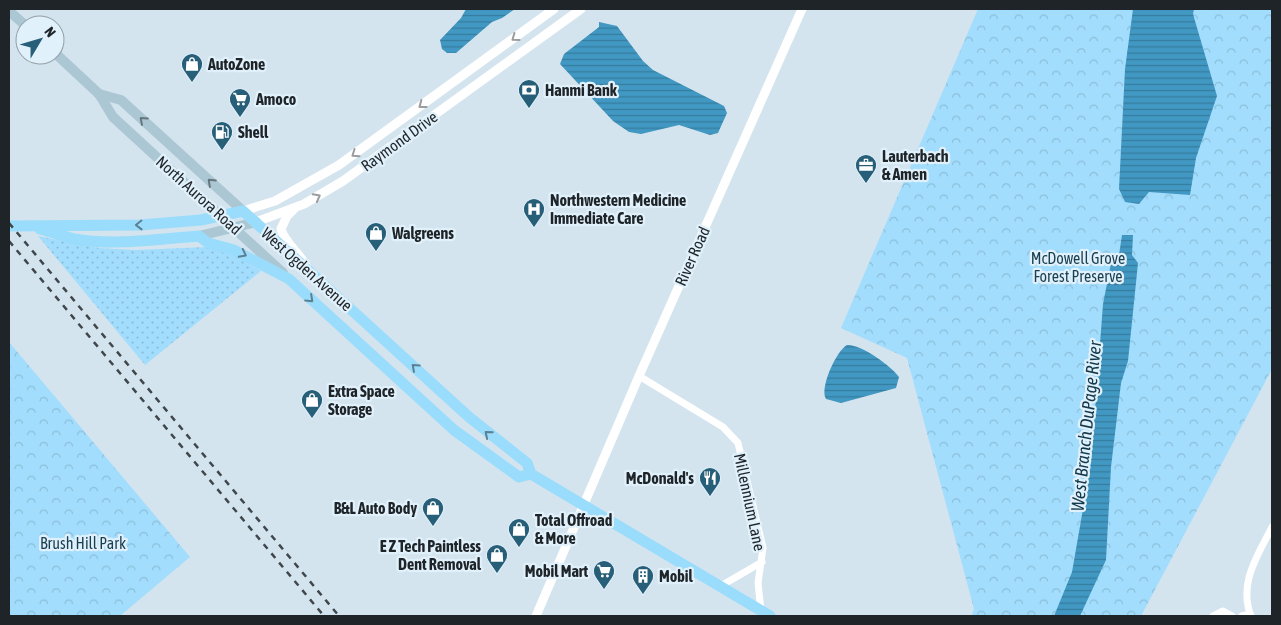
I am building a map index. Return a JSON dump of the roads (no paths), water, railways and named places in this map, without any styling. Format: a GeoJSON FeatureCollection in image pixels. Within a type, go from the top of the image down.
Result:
{"type":"FeatureCollection","features":[{"type":"Feature","properties":{"kind":"main road","name":"North Aurora Road"},"geometry":{"type":"LineString","coordinates":[[65,62],[99,94],[113,117],[235,228],[347,334]]}},
{"type":"Feature","properties":{"kind":"main road","name":"North Aurora Road"},"geometry":{"type":"LineString","coordinates":[[99,94],[121,100],[243,211]]}},
{"type":"Feature","properties":{"kind":"main road","name":"West Ogden Avenue"},"geometry":{"type":"LineString","coordinates":[[9,226],[140,225],[201,220],[243,211],[476,424],[527,463],[531,474],[765,614]]}},
{"type":"Feature","properties":{"kind":"main road","name":"Raymond Drive"},"geometry":{"type":"LineString","coordinates":[[198,236],[256,222]]}},
{"type":"Feature","properties":{"kind":"main road","name":"West Ogden Avenue"},"geometry":{"type":"LineString","coordinates":[[26,226],[75,239],[142,241],[198,236],[208,243],[234,250],[289,279]]}},
{"type":"Feature","properties":{"kind":"main road","name":"West Ogden Avenue"},"geometry":{"type":"LineString","coordinates":[[347,334],[474,446],[519,477],[531,474]]}},
{"type":"Feature","properties":{"kind":"street","name":"Raymond Drive"},"geometry":{"type":"LineString","coordinates":[[243,211],[275,201],[339,165],[554,9]]}},
{"type":"Feature","properties":{"kind":"street","name":"Raymond Drive"},"geometry":{"type":"LineString","coordinates":[[256,222],[295,208],[328,191],[581,9]]}},
{"type":"Feature","properties":{"kind":"street","name":"River Road"},"geometry":{"type":"LineString","coordinates":[[536,616],[639,376],[802,9]]}},
{"type":"Feature","properties":{"kind":"street"},"geometry":{"type":"LineString","coordinates":[[295,208],[287,216],[281,229],[283,237],[303,257],[308,270]]}},
{"type":"Feature","properties":{"kind":"street","name":"Millennium Lane"},"geometry":{"type":"LineString","coordinates":[[639,376],[723,427],[738,443],[763,548],[758,583],[765,614]]}},
{"type":"Feature","properties":{"kind":"street"},"geometry":{"type":"LineString","coordinates":[[1242,616],[1250,615],[1246,598],[1247,582],[1252,566],[1272,527]]}},
{"type":"Feature","properties":{"kind":"street","name":"Millennium Lane"},"geometry":{"type":"LineString","coordinates":[[719,587],[762,562]]}},
{"type":"Feature","properties":{"kind":"street"},"geometry":{"type":"LineString","coordinates":[[1213,616],[1223,611],[1232,616]]}},
{"type":"Feature","properties":{"kind":"railway"},"geometry":{"type":"LineString","coordinates":[[9,223],[339,616]]}},
{"type":"Feature","properties":{"kind":"railway"},"geometry":{"type":"LineString","coordinates":[[9,241],[324,616]]}},
{"type":"Feature","properties":{"kind":"place","name":"AutoZone"},"geometry":{"type":"Point","coordinates":[192,83]}},
{"type":"Feature","properties":{"kind":"place","name":"Hanmi Bank"},"geometry":{"type":"Point","coordinates":[529,109]}},
{"type":"Feature","properties":{"kind":"place","name":"Amoco"},"geometry":{"type":"Point","coordinates":[240,118]}},
{"type":"Feature","properties":{"kind":"place","name":"Shell"},"geometry":{"type":"Point","coordinates":[222,151]}},
{"type":"Feature","properties":{"kind":"place","name":"Lauterbach & Amen"},"geometry":{"type":"Point","coordinates":[866,184]}},
{"type":"Feature","properties":{"kind":"place","name":"Northwestern Medicine Immediate Care"},"geometry":{"type":"Point","coordinates":[534,228]}},
{"type":"Feature","properties":{"kind":"place","name":"Walgreens"},"geometry":{"type":"Point","coordinates":[376,252]}},
{"type":"Feature","properties":{"kind":"place","name":"Extra Space Storage"},"geometry":{"type":"Point","coordinates":[312,419]}},
{"type":"Feature","properties":{"kind":"place","name":"McDonald's"},"geometry":{"type":"Point","coordinates":[710,497]}},
{"type":"Feature","properties":{"kind":"place","name":"B&L Auto Body"},"geometry":{"type":"Point","coordinates":[433,527]}},
{"type":"Feature","properties":{"kind":"place","name":"Total Offroad & More"},"geometry":{"type":"Point","coordinates":[519,548]}},
{"type":"Feature","properties":{"kind":"place","name":"E Z Tech Paintless Dent Removal"},"geometry":{"type":"Point","coordinates":[497,574]}},
{"type":"Feature","properties":{"kind":"place","name":"Mobil Mart"},"geometry":{"type":"Point","coordinates":[604,590]}},
{"type":"Feature","properties":{"kind":"place","name":"Mobil"},"geometry":{"type":"Point","coordinates":[643,595]}},
{"type":"Feature","properties":{"kind":"park label","name":"McDowell Grove Forest Preserve"},"geometry":{"type":"Point","coordinates":[1078,267]}},
{"type":"Feature","properties":{"kind":"park label","name":"Brush Hill Park"},"geometry":{"type":"Point","coordinates":[83,543]}},
{"type":"Feature","properties":{"kind":"water label","name":"West Branch DuPage River"},"geometry":{"type":"Point","coordinates":[1086,426]}}]}
